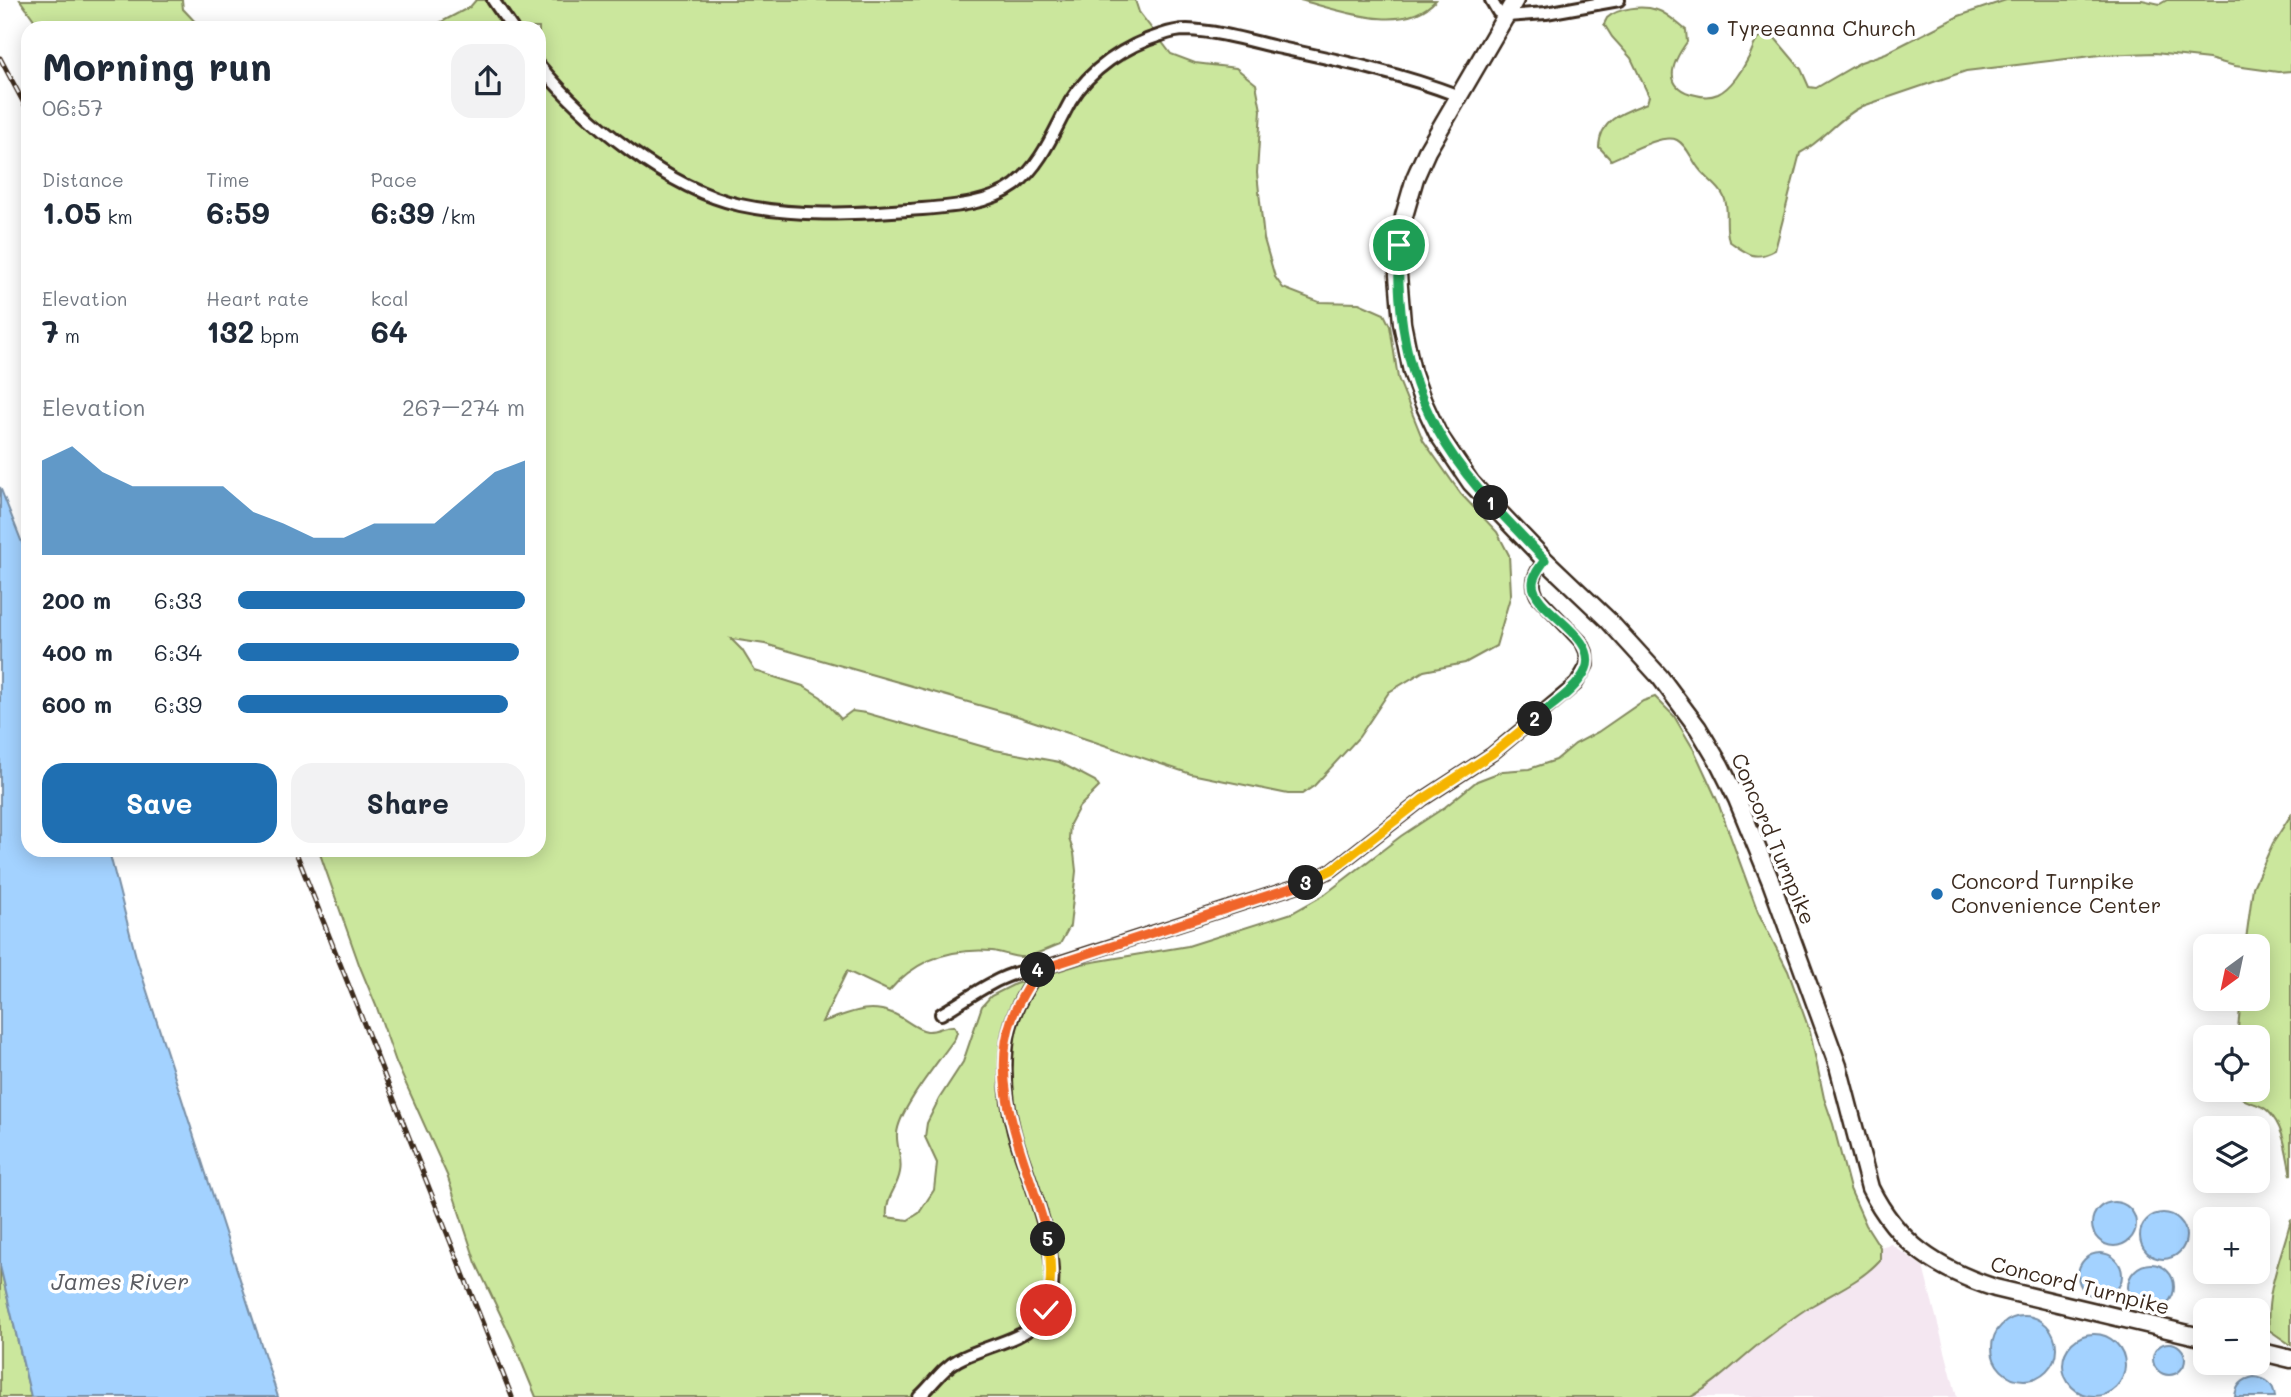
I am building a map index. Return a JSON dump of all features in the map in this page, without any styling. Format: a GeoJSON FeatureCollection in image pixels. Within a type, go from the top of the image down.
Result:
{"type":"FeatureCollection","features":[{"type":"Feature","properties":{"kind":"street"},"geometry":{"type":"LineString","coordinates":[[493,0],[507,21]]}},
{"type":"Feature","properties":{"kind":"street"},"geometry":{"type":"LineString","coordinates":[[1491,0],[1498,12],[1507,16],[1546,13],[1619,0]]}},
{"type":"Feature","properties":{"kind":"street","name":"Concord Turnpike"},"geometry":{"type":"LineString","coordinates":[[1515,0],[1421,163],[1404,216],[1398,275],[1405,344],[1423,402],[1456,462],[1485,497],[1545,560],[1608,620],[1660,677],[1698,729],[1720,765],[1772,881],[1838,1066],[1870,1188],[1878,1204],[1895,1226],[1920,1253],[1965,1278],[1995,1288],[2193,1335]]}},
{"type":"Feature","properties":{"kind":"street"},"geometry":{"type":"LineString","coordinates":[[546,74],[607,132],[683,184],[706,195],[741,205],[813,213],[866,213],[944,206],[975,202],[1006,191],[1036,164],[1089,76],[1135,44],[1178,31],[1214,34],[1311,54],[1432,86],[1459,96]]}},
{"type":"Feature","properties":{"kind":"street"},"geometry":{"type":"LineString","coordinates":[[941,1014],[1023,970],[1039,969],[1309,882],[1332,870],[1423,799],[1492,754],[1576,684],[1587,665],[1582,643],[1546,606],[1534,589],[1532,582],[1545,560]]}},
{"type":"Feature","properties":{"kind":"street"},"geometry":{"type":"LineString","coordinates":[[919,1397],[955,1361],[1030,1328],[1046,1310],[1052,1287],[1048,1238],[1013,1129],[1006,1066],[1012,1019],[1039,969]]}},
{"type":"Feature","properties":{"kind":"street"},"geometry":{"type":"LineString","coordinates":[[2270,1354],[2291,1359]]}},
{"type":"Feature","properties":{"kind":"shaded area"},"geometry":{"type":"Polygon","coordinates":[[[1891,1244],[1923,1267],[1957,1397],[1691,1397],[1705,1389],[1812,1305],[1849,1286],[1871,1270],[1880,1260],[1880,1247],[1891,1244]]]}},
{"type":"Feature","properties":{"kind":"green space"},"geometry":{"type":"Polygon","coordinates":[[[20,0],[182,0],[183,9],[194,21],[35,21],[20,0]]]}},
{"type":"Feature","properties":{"kind":"green space"},"geometry":{"type":"Polygon","coordinates":[[[476,0],[1135,0],[1139,12],[1171,54],[1195,63],[1236,68],[1256,84],[1261,110],[1257,173],[1264,239],[1275,277],[1283,288],[1319,302],[1359,303],[1384,314],[1390,326],[1398,378],[1423,440],[1461,494],[1497,532],[1509,555],[1511,594],[1496,646],[1465,663],[1424,671],[1389,692],[1359,737],[1314,786],[1302,794],[1288,794],[1191,774],[1017,716],[765,644],[731,639],[742,650],[755,671],[803,686],[821,697],[841,719],[852,711],[866,713],[995,750],[1059,762],[1095,781],[1099,787],[1079,807],[1070,824],[1069,839],[1076,871],[1070,926],[1060,944],[1024,957],[992,951],[949,954],[923,963],[899,980],[889,991],[847,971],[822,1022],[856,1011],[873,1009],[896,1015],[922,1030],[954,1026],[957,1032],[912,1099],[899,1124],[897,1139],[901,1167],[889,1198],[887,1217],[908,1220],[919,1213],[934,1190],[937,1163],[925,1137],[927,1123],[963,1062],[982,1006],[991,996],[1015,984],[1081,964],[1188,946],[1292,913],[1324,895],[1477,781],[1503,771],[1529,769],[1556,760],[1575,744],[1598,732],[1643,701],[1655,697],[1674,716],[1694,750],[1717,800],[1758,912],[1788,971],[1810,1032],[1824,1098],[1850,1189],[1866,1225],[1880,1247],[1880,1260],[1857,1280],[1790,1320],[1712,1384],[1691,1397],[536,1397],[476,1263],[447,1175],[396,1062],[321,857],[546,857],[546,21],[443,21],[470,7],[476,0]]]}},
{"type":"Feature","properties":{"kind":"green space"},"geometry":{"type":"Polygon","coordinates":[[[1300,0],[1436,0],[1423,11],[1407,17],[1389,18],[1352,14],[1300,0]]]}},
{"type":"Feature","properties":{"kind":"green space"},"geometry":{"type":"Polygon","coordinates":[[[2006,0],[2142,0],[2160,4],[2167,0],[2291,0],[2291,71],[2278,72],[2209,59],[2155,53],[2100,55],[1966,71],[1863,106],[1846,116],[1800,153],[1775,250],[1756,256],[1729,241],[1725,199],[1677,140],[1662,139],[1611,160],[1599,147],[1600,137],[1609,123],[1622,113],[1647,103],[1649,96],[1631,58],[1604,24],[1607,18],[1617,12],[1651,8],[1668,16],[1686,30],[1687,42],[1674,67],[1674,81],[1685,92],[1707,96],[1718,94],[1732,83],[1756,42],[1764,35],[1769,34],[1775,38],[1801,69],[1809,87],[1816,88],[1861,62],[1886,53],[1959,16],[2006,0]]]}},
{"type":"Feature","properties":{"kind":"green space"},"geometry":{"type":"Polygon","coordinates":[[[2291,815],[2291,1175],[2284,1141],[2274,1118],[2264,1108],[2249,1102],[2270,1102],[2270,1025],[2238,1025],[2240,1012],[2270,1012],[2270,934],[2247,934],[2253,887],[2273,843],[2291,815]]]}},
{"type":"Feature","properties":{"kind":"green space"},"geometry":{"type":"Polygon","coordinates":[[[2291,1219],[2291,1345],[2270,1331],[2270,1298],[2291,1219]]]}},
{"type":"Feature","properties":{"kind":"green space"},"geometry":{"type":"Polygon","coordinates":[[[0,1266],[31,1397],[0,1397],[0,1266]]]}},
{"type":"Feature","properties":{"kind":"water","name":"James River"},"geometry":{"type":"Polygon","coordinates":[[[0,487],[21,540],[21,857],[111,857],[136,957],[278,1397],[31,1397],[0,1266],[0,487]]]}},
{"type":"Feature","properties":{"kind":"water"},"geometry":{"type":"Polygon","coordinates":[[[2114,1202],[2130,1208],[2136,1224],[2130,1240],[2114,1246],[2098,1240],[2092,1224],[2098,1208],[2114,1202]]]}},
{"type":"Feature","properties":{"kind":"water"},"geometry":{"type":"Polygon","coordinates":[[[2163,1213],[2179,1220],[2186,1236],[2179,1252],[2163,1259],[2147,1252],[2140,1236],[2147,1220],[2163,1213]]]}},
{"type":"Feature","properties":{"kind":"water"},"geometry":{"type":"Polygon","coordinates":[[[2100,1253],[2109,1254],[2116,1259],[2121,1266],[2121,1284],[2116,1291],[2109,1296],[2100,1297],[2091,1296],[2084,1291],[2079,1284],[2078,1275],[2079,1266],[2084,1259],[2091,1254],[2100,1253]]]}},
{"type":"Feature","properties":{"kind":"water"},"geometry":{"type":"Polygon","coordinates":[[[2151,1264],[2167,1271],[2174,1287],[2167,1303],[2151,1310],[2135,1303],[2128,1287],[2135,1271],[2151,1264]]]}},
{"type":"Feature","properties":{"kind":"water"},"geometry":{"type":"Polygon","coordinates":[[[2024,1316],[2042,1322],[2050,1330],[2056,1348],[2050,1366],[2042,1374],[2024,1380],[2006,1374],[1998,1366],[1992,1348],[1998,1330],[2006,1322],[2024,1316]]]}},
{"type":"Feature","properties":{"kind":"water"},"geometry":{"type":"Polygon","coordinates":[[[2088,1334],[2100,1334],[2116,1343],[2123,1353],[2123,1377],[2116,1387],[2100,1396],[2088,1396],[2077,1391],[2068,1382],[2063,1371],[2063,1359],[2068,1348],[2077,1339],[2088,1334]]]}},
{"type":"Feature","properties":{"kind":"water"},"geometry":{"type":"Polygon","coordinates":[[[2169,1343],[2181,1347],[2185,1359],[2181,1371],[2169,1375],[2157,1371],[2153,1359],[2157,1347],[2169,1343]]]}},
{"type":"Feature","properties":{"kind":"water"},"geometry":{"type":"Polygon","coordinates":[[[2254,1377],[2269,1382],[2275,1397],[2235,1397],[2241,1383],[2254,1377]]]}},
{"type":"Feature","properties":{"kind":"railway"},"geometry":{"type":"LineString","coordinates":[[0,58],[21,98]]}},
{"type":"Feature","properties":{"kind":"railway"},"geometry":{"type":"LineString","coordinates":[[298,857],[512,1397]]}},
{"type":"Feature","properties":{"kind":"place","name":"Tyreeanna Church"},"geometry":{"type":"Point","coordinates":[1713,29]}},
{"type":"Feature","properties":{"kind":"place","name":"Concord Turnpike Convenience Center"},"geometry":{"type":"Point","coordinates":[1937,894]}},
{"type":"Feature","properties":{"kind":"route"},"geometry":{"type":"LineString","coordinates":[[1046,1310],[1052,1287],[1048,1238],[1013,1129],[1006,1066],[1012,1019],[1039,969],[1282,892],[1332,870],[1423,799],[1492,754],[1522,730],[1576,684],[1587,665],[1582,643],[1546,606],[1534,589],[1532,582],[1545,560],[1471,482],[1438,434],[1423,402],[1405,344],[1398,275],[1399,245]]}}]}
